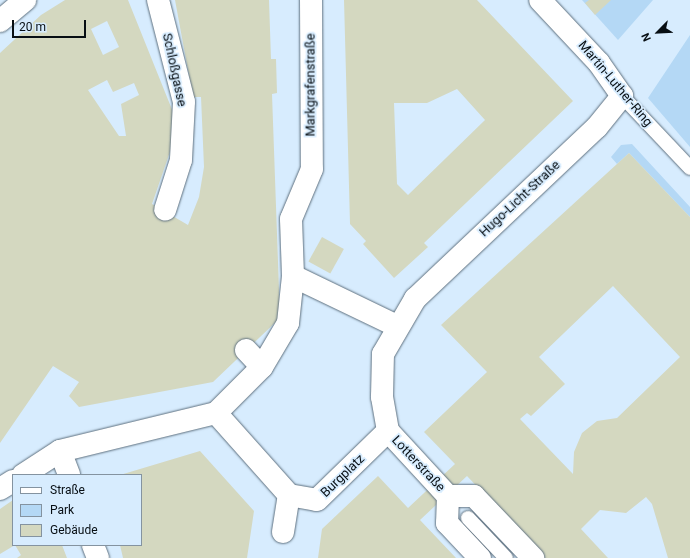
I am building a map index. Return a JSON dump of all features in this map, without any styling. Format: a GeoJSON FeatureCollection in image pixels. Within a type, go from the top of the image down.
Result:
{"type":"FeatureCollection","features":[{"type":"Feature","properties":{"kind":"street"},"geometry":{"type":"LineString","coordinates":[[0,21],[25,0]]}},
{"type":"Feature","properties":{"kind":"street","name":"Schloßgasse"},"geometry":{"type":"LineString","coordinates":[[158,0],[184,102],[181,160],[165,210]]}},
{"type":"Feature","properties":{"kind":"street","name":"Markgrafenstraße"},"geometry":{"type":"LineString","coordinates":[[293,276],[291,219],[312,169],[311,0]]}},
{"type":"Feature","properties":{"kind":"street","name":"Martin-Luther-Ring"},"geometry":{"type":"LineString","coordinates":[[540,0],[599,63],[622,96]]}},
{"type":"Feature","properties":{"kind":"street","name":"Hugo-Licht-Straße"},"geometry":{"type":"LineString","coordinates":[[397,326],[415,299],[597,127],[622,96]]}},
{"type":"Feature","properties":{"kind":"street"},"geometry":{"type":"LineString","coordinates":[[25,474],[60,451],[216,413],[262,367],[288,323],[293,276],[397,326],[383,354],[380,368],[388,431]]}},
{"type":"Feature","properties":{"kind":"street"},"geometry":{"type":"LineString","coordinates":[[246,350],[262,367]]}},
{"type":"Feature","properties":{"kind":"street"},"geometry":{"type":"LineString","coordinates":[[216,413],[289,495],[283,532]]}},
{"type":"Feature","properties":{"kind":"street","name":"Burgplatz"},"geometry":{"type":"LineString","coordinates":[[289,495],[317,500],[388,431]]}},
{"type":"Feature","properties":{"kind":"street","name":"Lotterstraße"},"geometry":{"type":"LineString","coordinates":[[388,431],[448,496],[447,523],[480,558]]}},
{"type":"Feature","properties":{"kind":"street"},"geometry":{"type":"LineString","coordinates":[[60,451],[68,474]]}},
{"type":"Feature","properties":{"kind":"street"},"geometry":{"type":"LineString","coordinates":[[0,490],[12,482]]}},
{"type":"Feature","properties":{"kind":"street","name":"Lotterstraße"},"geometry":{"type":"LineString","coordinates":[[448,496],[474,496],[533,558]]}},
{"type":"Feature","properties":{"kind":"street"},"geometry":{"type":"LineString","coordinates":[[93,546],[98,558]]}},
{"type":"Feature","properties":{"kind":"lane","name":"Martin-Luther-Ring"},"geometry":{"type":"LineString","coordinates":[[622,96],[690,168]]}},
{"type":"Feature","properties":{"kind":"lane"},"geometry":{"type":"LineString","coordinates":[[468,518],[506,558]]}},
{"type":"Feature","properties":{"kind":"green space"},"geometry":{"type":"Polygon","coordinates":[[[582,0],[653,0],[618,40],[582,0]]]}},
{"type":"Feature","properties":{"kind":"green space"},"geometry":{"type":"Polygon","coordinates":[[[690,35],[690,147],[648,98],[690,35]]]}},
{"type":"Feature","properties":{"kind":"green space"},"geometry":{"type":"Polygon","coordinates":[[[632,144],[690,207],[690,217],[629,153],[617,164],[611,157],[621,145],[632,144]]]}},
{"type":"Feature","properties":{"kind":"building"},"geometry":{"type":"Polygon","coordinates":[[[65,0],[128,0],[173,112],[173,143],[152,204],[188,225],[199,197],[204,167],[201,97],[193,97],[175,0],[269,0],[271,59],[276,59],[277,93],[272,94],[280,318],[213,382],[79,407],[69,396],[79,382],[53,366],[0,443],[0,53],[41,15],[65,0]],[[107,21],[91,29],[103,55],[119,47],[107,21]],[[107,80],[88,90],[119,136],[126,136],[121,104],[139,95],[134,83],[113,92],[107,80]]]}},
{"type":"Feature","properties":{"kind":"building"},"geometry":{"type":"Polygon","coordinates":[[[344,0],[477,0],[573,101],[424,243],[428,247],[394,278],[363,244],[366,241],[350,224],[344,0]],[[457,89],[427,103],[394,103],[397,184],[408,195],[485,120],[457,89]]]}},
{"type":"Feature","properties":{"kind":"building"},"geometry":{"type":"Polygon","coordinates":[[[589,0],[611,0],[595,15],[585,3],[589,0]]]}},
{"type":"Feature","properties":{"kind":"building"},"geometry":{"type":"Polygon","coordinates":[[[629,153],[690,217],[690,558],[668,558],[652,504],[646,497],[626,513],[600,510],[581,529],[608,558],[545,558],[467,476],[420,520],[456,558],[318,558],[322,529],[378,476],[408,508],[455,464],[424,432],[487,372],[441,325],[629,153]],[[613,286],[539,357],[565,384],[531,416],[527,413],[520,419],[573,474],[574,452],[582,433],[597,421],[617,418],[680,357],[613,286]]]}},
{"type":"Feature","properties":{"kind":"building"},"geometry":{"type":"Polygon","coordinates":[[[322,237],[344,249],[330,274],[308,261],[322,237]]]}},
{"type":"Feature","properties":{"kind":"building"},"geometry":{"type":"Polygon","coordinates":[[[200,451],[254,511],[247,558],[123,558],[120,546],[142,546],[142,474],[123,474],[200,451]]]}},
{"type":"Feature","properties":{"kind":"building"},"geometry":{"type":"Polygon","coordinates":[[[12,501],[12,546],[13,546],[0,554],[0,509],[12,501]]]}},
{"type":"Feature","properties":{"kind":"building"},"geometry":{"type":"Polygon","coordinates":[[[16,546],[62,546],[67,558],[17,558],[21,555],[16,546]]]}}]}
